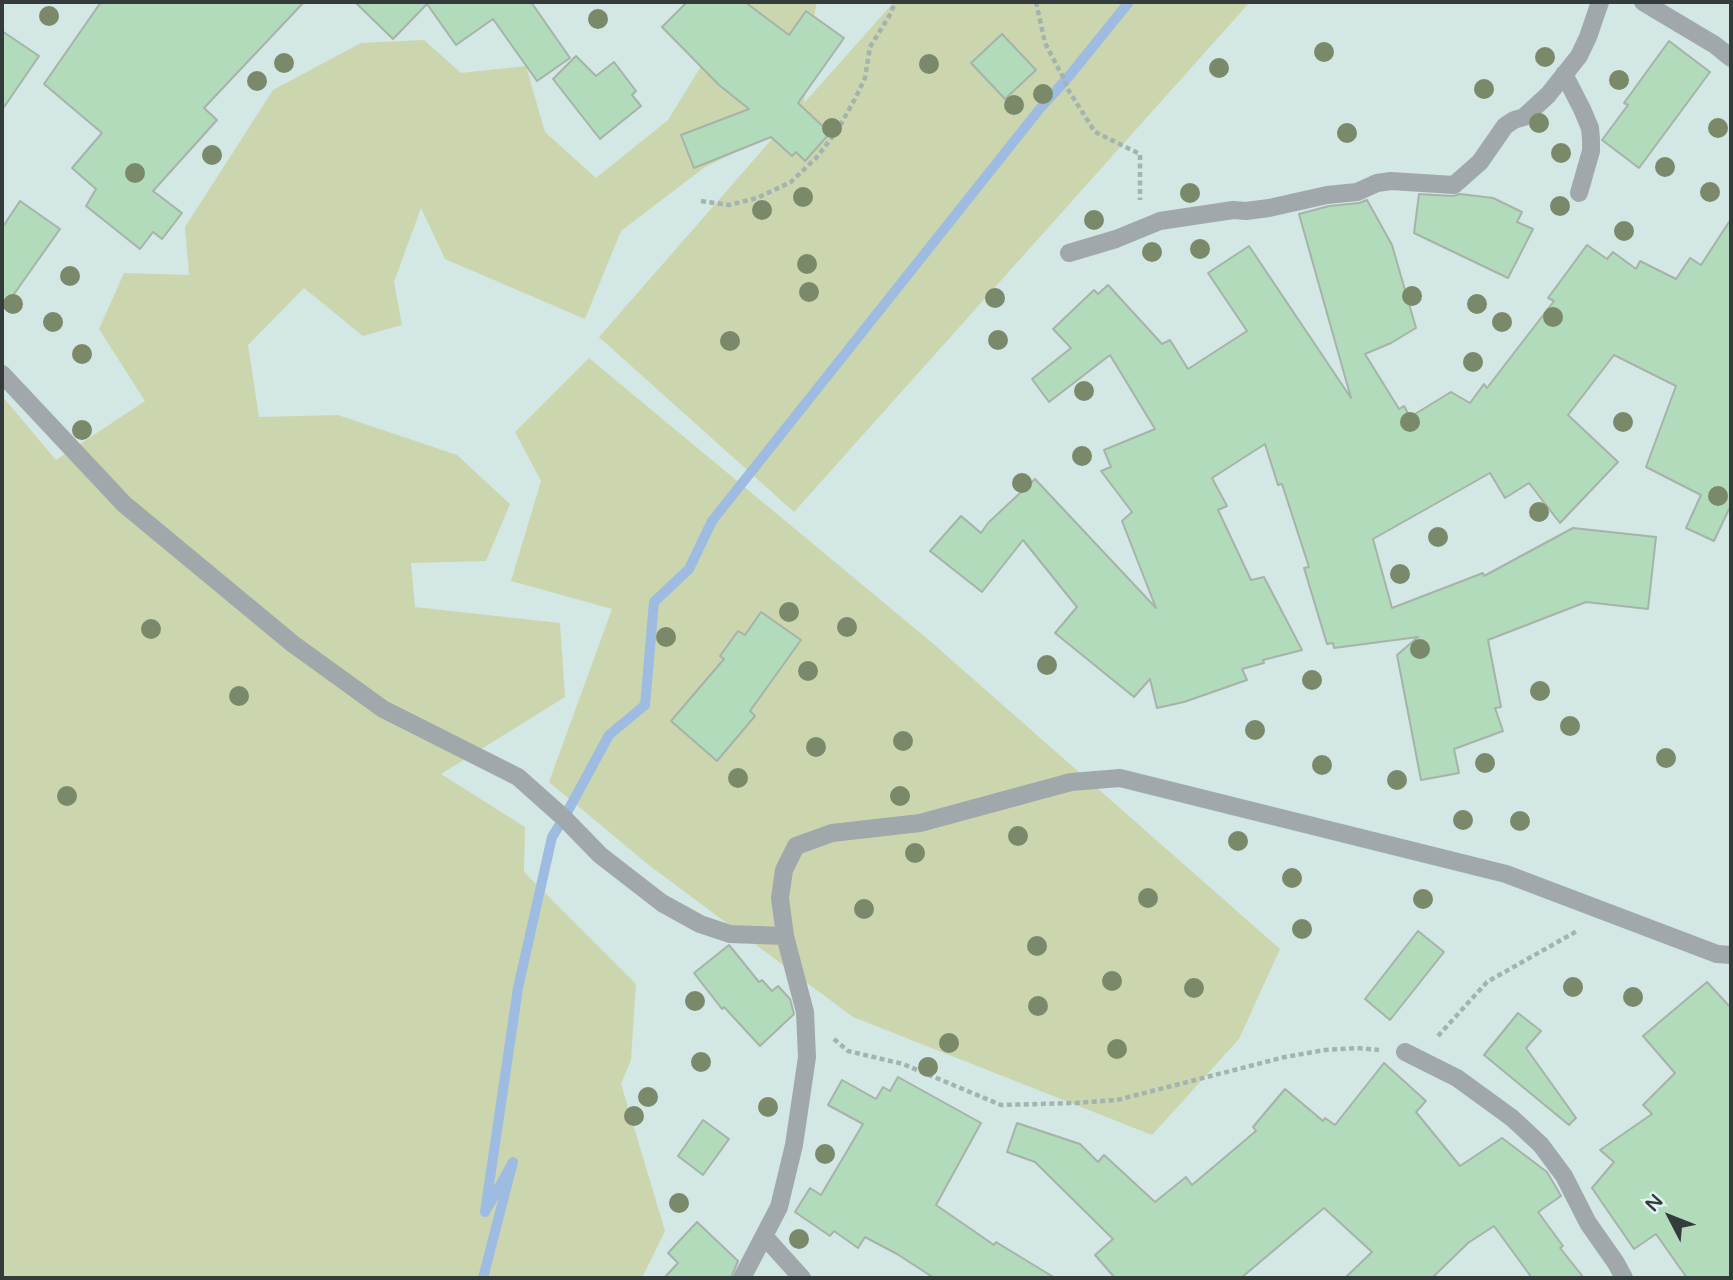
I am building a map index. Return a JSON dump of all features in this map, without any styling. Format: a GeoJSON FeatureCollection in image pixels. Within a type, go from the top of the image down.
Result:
{"type":"FeatureCollection","features":[{"type":"Feature","properties":{"kind":"street"},"geometry":{"type":"LineString","coordinates":[[1069,253],[1116,239],[1160,221],[1233,210],[1269,208],[1327,195],[1357,192],[1377,183],[1391,181],[1454,185],[1480,162],[1505,126],[1524,117],[1548,96],[1579,56],[1600,2]]}},
{"type":"Feature","properties":{"kind":"street"},"geometry":{"type":"LineString","coordinates":[[1643,2],[1715,45],[1731,58]]}},
{"type":"Feature","properties":{"kind":"street"},"geometry":{"type":"LineString","coordinates":[[1564,75],[1586,119],[1591,139],[1591,150],[1579,193]]}},
{"type":"Feature","properties":{"kind":"street"},"geometry":{"type":"LineString","coordinates":[[2,374],[124,504],[293,644],[383,709],[518,777],[600,855],[662,904],[700,924],[730,934],[785,936]]}},
{"type":"Feature","properties":{"kind":"street"},"geometry":{"type":"LineString","coordinates":[[742,1278],[779,1207],[794,1145],[807,1057],[806,1012],[785,936],[780,898],[784,870],[796,846],[832,833],[920,823],[1071,782],[1120,778],[1506,874],[1717,954],[1731,955]]}},
{"type":"Feature","properties":{"kind":"street"},"geometry":{"type":"LineString","coordinates":[[1405,1052],[1457,1078],[1512,1118],[1541,1145],[1564,1176],[1588,1223],[1616,1263],[1623,1278]]}},
{"type":"Feature","properties":{"kind":"street"},"geometry":{"type":"LineString","coordinates":[[764,1236],[802,1278]]}},
{"type":"Feature","properties":{"kind":"path"},"geometry":{"type":"LineString","coordinates":[[701,201],[729,205],[757,198],[791,182],[816,158],[837,131],[856,97],[865,78],[870,47],[895,2]]}},
{"type":"Feature","properties":{"kind":"path"},"geometry":{"type":"LineString","coordinates":[[1036,2],[1045,43],[1066,88],[1095,132],[1140,154],[1140,229]]}},
{"type":"Feature","properties":{"kind":"path"},"geometry":{"type":"LineString","coordinates":[[806,1012],[848,1051],[903,1064],[1001,1105],[1117,1100],[1285,1057],[1325,1050],[1357,1048],[1421,1052],[1431,1045],[1487,982],[1611,913]]}},
{"type":"Feature","properties":{"kind":"green space"},"geometry":{"type":"Polygon","coordinates":[[[737,2],[817,2],[810,35],[804,103],[894,2],[1250,2],[794,512],[599,337],[779,131],[705,167],[621,231],[585,319],[445,259],[421,208],[394,282],[402,325],[363,336],[304,288],[248,345],[259,417],[338,415],[457,455],[510,504],[486,561],[411,563],[415,607],[560,623],[565,697],[441,774],[525,827],[524,872],[636,984],[631,1060],[621,1084],[665,1231],[642,1278],[2,1278],[2,396],[56,460],[145,401],[99,329],[124,273],[189,275],[185,227],[273,90],[361,43],[424,40],[461,73],[526,66],[545,132],[596,178],[668,120],[724,29],[737,2]]]}},
{"type":"Feature","properties":{"kind":"green space"},"geometry":{"type":"Polygon","coordinates":[[[589,358],[930,641],[1280,949],[1239,1039],[1152,1135],[853,1017],[650,866],[549,782],[612,609],[511,581],[541,481],[515,432],[589,358]]]}},
{"type":"Feature","properties":{"kind":"building"},"geometry":{"type":"Polygon","coordinates":[[[101,2],[304,2],[204,108],[217,120],[153,191],[182,213],[162,239],[153,232],[140,249],[86,206],[96,189],[72,168],[102,133],[44,84],[101,2]]]}},
{"type":"Feature","properties":{"kind":"building"},"geometry":{"type":"Polygon","coordinates":[[[355,2],[531,2],[570,58],[537,81],[493,19],[456,45],[427,4],[393,39],[355,2]]]}},
{"type":"Feature","properties":{"kind":"building"},"geometry":{"type":"Polygon","coordinates":[[[687,2],[745,2],[789,35],[806,11],[844,38],[798,103],[830,133],[805,161],[796,152],[792,156],[771,137],[694,168],[681,135],[749,109],[719,85],[662,27],[687,2]]]}},
{"type":"Feature","properties":{"kind":"building"},"geometry":{"type":"Polygon","coordinates":[[[2,31],[39,56],[2,110],[2,31]]]}},
{"type":"Feature","properties":{"kind":"building"},"geometry":{"type":"Polygon","coordinates":[[[1002,34],[1036,70],[1005,99],[971,63],[1002,34]]]}},
{"type":"Feature","properties":{"kind":"building"},"geometry":{"type":"Polygon","coordinates":[[[1669,41],[1710,72],[1639,168],[1602,140],[1628,105],[1624,103],[1669,41]]]}},
{"type":"Feature","properties":{"kind":"building"},"geometry":{"type":"Polygon","coordinates":[[[576,56],[596,76],[614,62],[636,91],[632,95],[641,106],[600,139],[553,79],[576,56]]]}},
{"type":"Feature","properties":{"kind":"building"},"geometry":{"type":"Polygon","coordinates":[[[1419,194],[1460,194],[1493,198],[1522,212],[1517,222],[1533,229],[1508,278],[1414,233],[1419,194]]]}},
{"type":"Feature","properties":{"kind":"building"},"geometry":{"type":"Polygon","coordinates":[[[1367,200],[1392,245],[1416,328],[1365,354],[1399,409],[1404,406],[1410,417],[1451,392],[1470,403],[1484,384],[1487,388],[1554,301],[1548,298],[1587,245],[1607,259],[1613,252],[1636,269],[1640,261],[1676,279],[1690,258],[1701,265],[1731,219],[1731,511],[1729,509],[1714,541],[1686,528],[1701,495],[1646,467],[1676,386],[1614,355],[1568,415],[1618,462],[1560,523],[1529,483],[1505,498],[1490,473],[1373,539],[1392,608],[1483,573],[1484,576],[1573,528],[1656,537],[1648,609],[1586,602],[1488,640],[1501,707],[1495,708],[1503,731],[1454,749],[1459,773],[1421,780],[1397,655],[1418,637],[1334,648],[1333,643],[1327,644],[1304,568],[1309,567],[1282,484],[1278,485],[1265,444],[1212,478],[1227,506],[1218,510],[1251,580],[1264,577],[1302,650],[1263,660],[1264,663],[1242,669],[1247,680],[1184,702],[1157,708],[1150,679],[1134,697],[1055,633],[1077,607],[1023,540],[982,592],[930,551],[961,516],[981,533],[988,523],[1035,479],[1156,608],[1122,521],[1132,512],[1101,471],[1111,467],[1104,450],[1155,429],[1110,355],[1049,402],[1032,379],[1071,348],[1053,329],[1094,290],[1098,294],[1108,285],[1162,344],[1170,340],[1188,369],[1247,331],[1208,273],[1249,246],[1351,398],[1299,214],[1367,200]]]}},
{"type":"Feature","properties":{"kind":"building"},"geometry":{"type":"Polygon","coordinates":[[[20,201],[60,229],[2,311],[2,228],[20,201]]]}},
{"type":"Feature","properties":{"kind":"building"},"geometry":{"type":"Polygon","coordinates":[[[761,612],[801,640],[750,711],[755,716],[717,761],[671,721],[724,659],[720,656],[738,631],[745,635],[761,612]]]}},
{"type":"Feature","properties":{"kind":"building"},"geometry":{"type":"Polygon","coordinates":[[[1418,931],[1444,952],[1390,1020],[1365,999],[1418,931]]]}},
{"type":"Feature","properties":{"kind":"building"},"geometry":{"type":"Polygon","coordinates":[[[729,945],[759,982],[762,980],[772,991],[778,986],[790,999],[794,1014],[760,1046],[724,1007],[722,1009],[694,973],[729,945]]]}},
{"type":"Feature","properties":{"kind":"building"},"geometry":{"type":"Polygon","coordinates":[[[1707,982],[1731,1008],[1731,1278],[1687,1278],[1656,1234],[1634,1249],[1592,1188],[1614,1162],[1600,1150],[1652,1114],[1643,1105],[1675,1073],[1643,1036],[1707,982]]]}},
{"type":"Feature","properties":{"kind":"building"},"geometry":{"type":"Polygon","coordinates":[[[1518,1013],[1541,1031],[1526,1048],[1576,1118],[1569,1125],[1484,1055],[1518,1013]]]}},
{"type":"Feature","properties":{"kind":"building"},"geometry":{"type":"Polygon","coordinates":[[[1384,1063],[1426,1101],[1416,1112],[1460,1166],[1502,1138],[1547,1172],[1561,1196],[1538,1212],[1563,1246],[1560,1248],[1584,1278],[1532,1278],[1494,1226],[1468,1243],[1432,1278],[1345,1278],[1372,1252],[1324,1208],[1241,1278],[1115,1278],[1095,1255],[1113,1239],[1035,1162],[1007,1152],[1017,1123],[1080,1144],[1098,1162],[1104,1155],[1155,1202],[1186,1177],[1192,1185],[1256,1131],[1253,1127],[1285,1089],[1323,1121],[1325,1118],[1335,1125],[1384,1063]]]}},
{"type":"Feature","properties":{"kind":"building"},"geometry":{"type":"Polygon","coordinates":[[[898,1077],[981,1123],[936,1205],[994,1245],[996,1242],[1055,1278],[934,1278],[865,1237],[858,1248],[834,1231],[830,1236],[795,1212],[810,1188],[821,1195],[863,1124],[828,1105],[842,1080],[876,1099],[883,1087],[890,1091],[898,1077]]]}},
{"type":"Feature","properties":{"kind":"building"},"geometry":{"type":"Polygon","coordinates":[[[703,1120],[729,1139],[703,1175],[678,1156],[703,1120]]]}},
{"type":"Feature","properties":{"kind":"building"},"geometry":{"type":"Polygon","coordinates":[[[697,1222],[738,1261],[731,1278],[664,1278],[678,1263],[668,1253],[697,1222]]]}},
{"type":"Feature","properties":{"kind":"waterway"},"geometry":{"type":"LineString","coordinates":[[483,1278],[513,1162],[485,1212],[518,988],[552,837],[609,735],[645,705],[654,602],[689,569],[712,521],[1042,106],[1129,2]]}}]}
